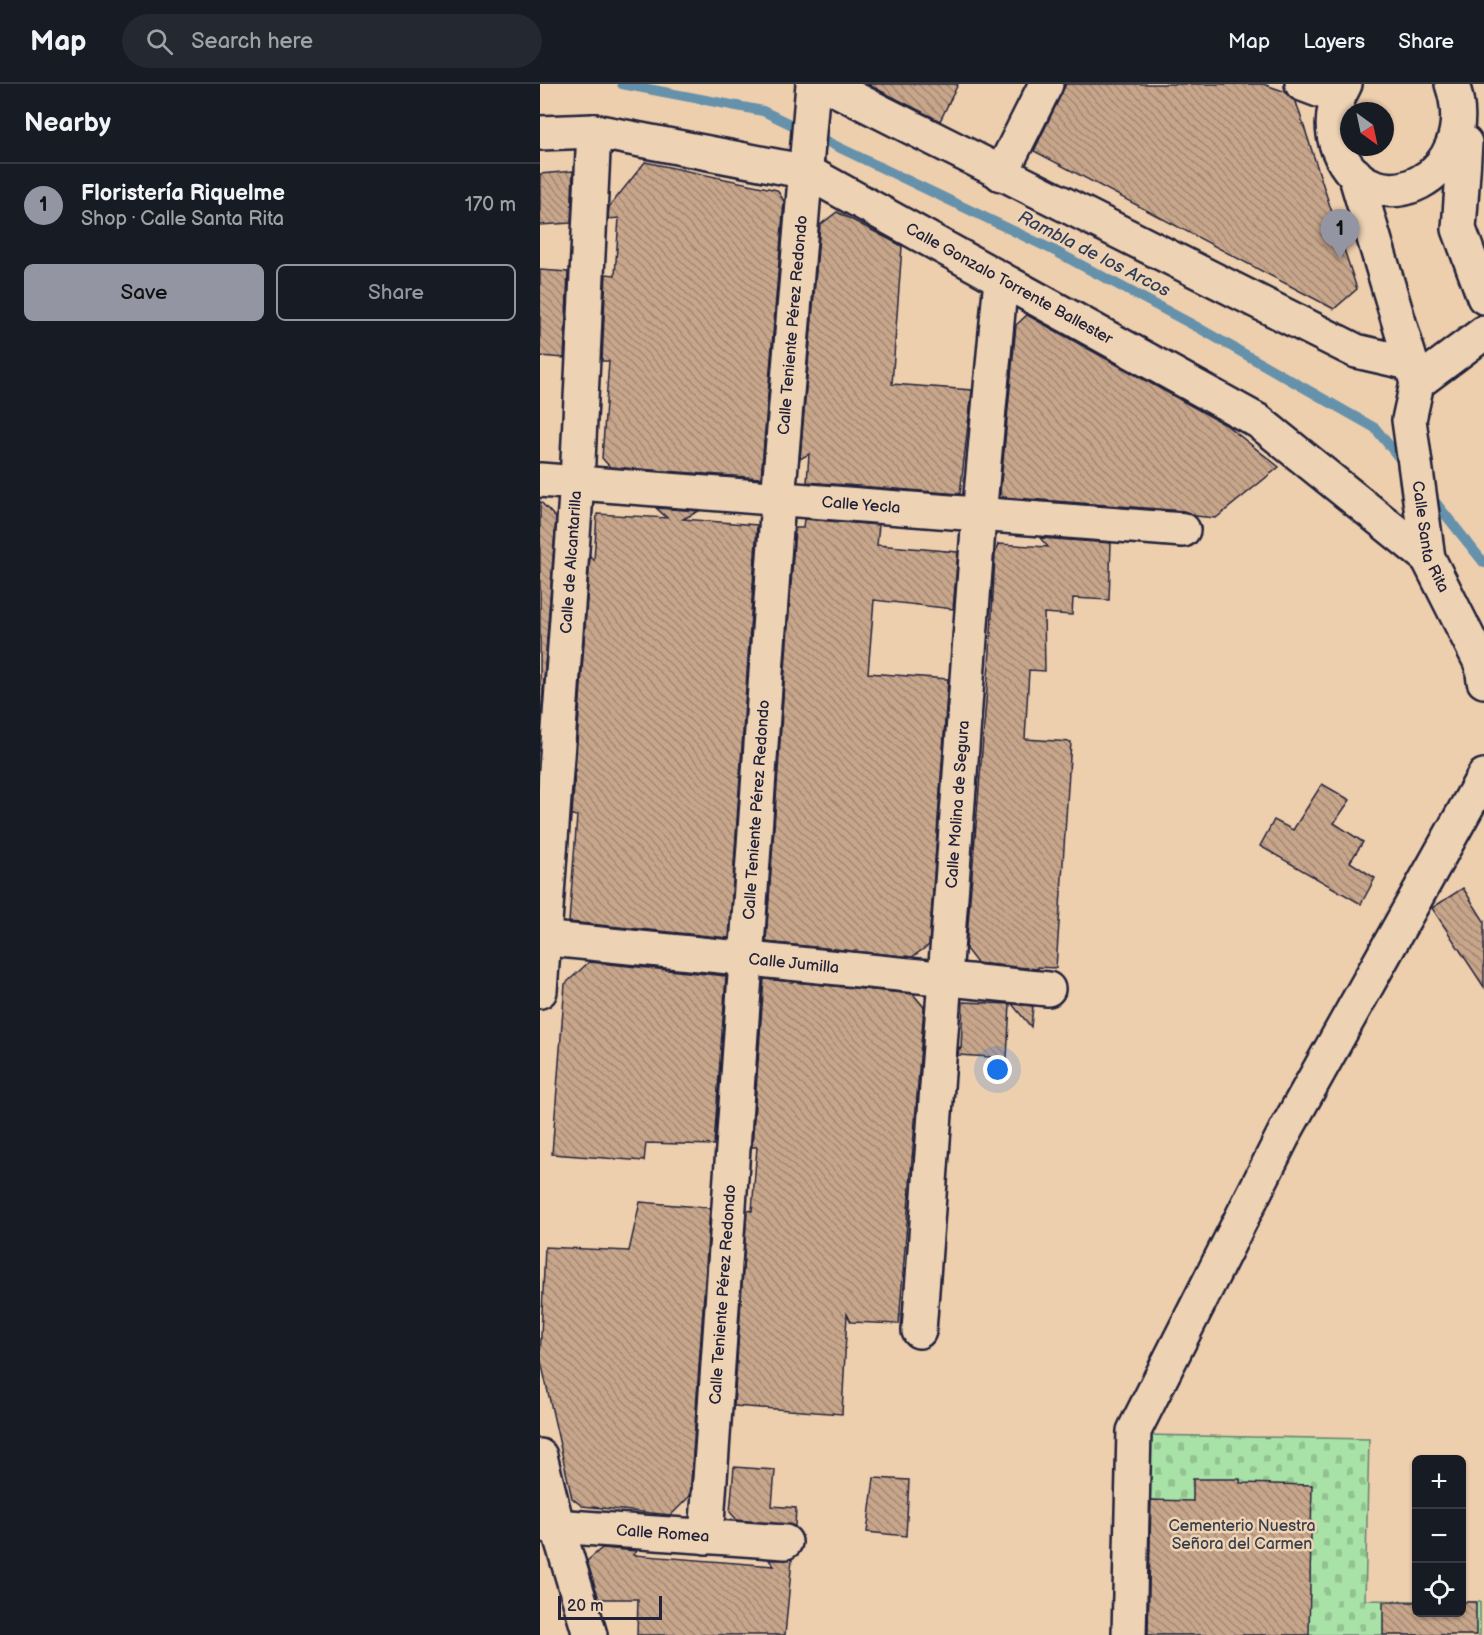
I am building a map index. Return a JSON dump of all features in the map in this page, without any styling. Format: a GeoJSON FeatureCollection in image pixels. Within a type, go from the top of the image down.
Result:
{"type":"FeatureCollection","features":[{"type":"Feature","properties":{"kind":"street"},"geometry":{"type":"LineString","coordinates":[[1001,174],[1046,84]]}},
{"type":"Feature","properties":{"kind":"street"},"geometry":{"type":"LineString","coordinates":[[1302,84],[1341,91],[1332,118],[1334,139],[1342,158],[1355,174],[1383,188],[1393,190],[1414,189],[1433,181],[1450,168],[1461,150],[1460,100]]}},
{"type":"Feature","properties":{"kind":"street"},"geometry":{"type":"LineString","coordinates":[[817,85],[1356,351],[1413,373],[1484,333]]}},
{"type":"Feature","properties":{"kind":"street","name":"Calle Teniente Pérez Redondo"},"geometry":{"type":"LineString","coordinates":[[706,1537],[778,500],[807,169],[817,85]]}},
{"type":"Feature","properties":{"kind":"street"},"geometry":{"type":"LineString","coordinates":[[1459,229],[1460,100]]}},
{"type":"Feature","properties":{"kind":"street","name":"Calle Gonzalo Torrente Ballester"},"geometry":{"type":"LineString","coordinates":[[540,134],[594,131],[807,169],[1258,421],[1428,558]]}},
{"type":"Feature","properties":{"kind":"street","name":"Calle de Alcantarilla"},"geometry":{"type":"LineString","coordinates":[[540,991],[542,938],[577,481],[594,131]]}},
{"type":"Feature","properties":{"kind":"street","name":"Calle Santa Rita"},"geometry":{"type":"LineString","coordinates":[[1355,174],[1413,373],[1409,420],[1428,558],[1482,665],[1484,681]]}},
{"type":"Feature","properties":{"kind":"street"},"geometry":{"type":"LineString","coordinates":[[1414,189],[1459,229],[1478,264],[1484,297]]}},
{"type":"Feature","properties":{"kind":"street","name":"Calle Molina de Segura"},"geometry":{"type":"LineString","coordinates":[[919,1331],[979,516],[1001,279]]}},
{"type":"Feature","properties":{"kind":"street","name":"Calle Yecla"},"geometry":{"type":"LineString","coordinates":[[540,480],[577,481],[778,500],[1183,530]]}},
{"type":"Feature","properties":{"kind":"street"},"geometry":{"type":"LineString","coordinates":[[1129,1635],[1134,1431],[1287,1128],[1484,776]]}},
{"type":"Feature","properties":{"kind":"street","name":"Calle Jumilla"},"geometry":{"type":"LineString","coordinates":[[542,938],[1048,989]]}},
{"type":"Feature","properties":{"kind":"street"},"geometry":{"type":"LineString","coordinates":[[540,1456],[548,1525],[590,1635]]}},
{"type":"Feature","properties":{"kind":"street","name":"Calle Romea"},"geometry":{"type":"LineString","coordinates":[[548,1525],[785,1542]]}},
{"type":"Feature","properties":{"kind":"green space","name":"Cementerio Nuestra Señora del Carmen"},"geometry":{"type":"Polygon","coordinates":[[[1144,1435],[1369,1439],[1365,1600],[1412,1601],[1412,1617],[1466,1617],[1466,1602],[1480,1602],[1480,1635],[1141,1635],[1144,1435]]]}},
{"type":"Feature","properties":{"kind":"building"},"geometry":{"type":"Polygon","coordinates":[[[867,84],[958,84],[940,121],[867,84]]]}},
{"type":"Feature","properties":{"kind":"building"},"geometry":{"type":"Polygon","coordinates":[[[1066,84],[1263,84],[1286,92],[1296,102],[1357,289],[1334,309],[1034,151],[1066,84]]]}},
{"type":"Feature","properties":{"kind":"building"},"geometry":{"type":"Polygon","coordinates":[[[645,162],[777,190],[784,201],[761,478],[610,467],[602,458],[609,361],[602,361],[606,274],[615,275],[619,218],[608,219],[609,207],[645,162]]]}},
{"type":"Feature","properties":{"kind":"building"},"geometry":{"type":"Polygon","coordinates":[[[573,171],[571,223],[540,225],[540,174],[573,171]]]}},
{"type":"Feature","properties":{"kind":"building"},"geometry":{"type":"Polygon","coordinates":[[[837,212],[902,246],[892,384],[972,390],[960,494],[807,482],[809,454],[800,459],[820,225],[837,212]]]}},
{"type":"Feature","properties":{"kind":"building"},"geometry":{"type":"Polygon","coordinates":[[[540,270],[568,272],[564,358],[540,356],[540,270]]]}},
{"type":"Feature","properties":{"kind":"building"},"geometry":{"type":"Polygon","coordinates":[[[1027,315],[1226,425],[1279,467],[1216,518],[1195,516],[1184,511],[1003,497],[1000,493],[1016,325],[1027,315]]]}},
{"type":"Feature","properties":{"kind":"building"},"geometry":{"type":"Polygon","coordinates":[[[540,501],[556,518],[540,732],[540,501]]]}},
{"type":"Feature","properties":{"kind":"building"},"geometry":{"type":"Polygon","coordinates":[[[656,508],[699,511],[683,519],[757,525],[729,938],[569,922],[577,816],[572,815],[590,556],[594,560],[597,514],[667,518],[656,508]]]}},
{"type":"Feature","properties":{"kind":"building"},"geometry":{"type":"Polygon","coordinates":[[[804,519],[879,525],[877,545],[958,552],[953,609],[874,600],[868,673],[948,679],[929,945],[912,957],[766,942],[795,528],[803,528],[804,519]]]}},
{"type":"Feature","properties":{"kind":"building"},"geometry":{"type":"Polygon","coordinates":[[[1040,538],[1111,543],[1109,600],[1073,598],[1072,615],[1044,613],[1045,671],[1029,670],[1025,739],[1071,742],[1056,968],[1038,967],[1038,969],[977,963],[966,949],[990,652],[995,555],[998,544],[1048,547],[1040,538]]]}},
{"type":"Feature","properties":{"kind":"building"},"geometry":{"type":"Polygon","coordinates":[[[1322,784],[1350,800],[1334,823],[1363,842],[1350,862],[1375,878],[1361,904],[1260,846],[1274,820],[1293,830],[1322,784]]]}},
{"type":"Feature","properties":{"kind":"building"},"geometry":{"type":"Polygon","coordinates":[[[1463,888],[1484,921],[1484,987],[1432,908],[1463,888]]]}},
{"type":"Feature","properties":{"kind":"building"},"geometry":{"type":"Polygon","coordinates":[[[589,962],[726,976],[714,1145],[646,1143],[644,1161],[552,1154],[565,984],[589,962]]]}},
{"type":"Feature","properties":{"kind":"building"},"geometry":{"type":"Polygon","coordinates":[[[764,979],[913,994],[924,1007],[899,1324],[851,1322],[847,1314],[842,1414],[734,1406],[747,1210],[752,1211],[757,1147],[752,1147],[764,979]]]}},
{"type":"Feature","properties":{"kind":"building"},"geometry":{"type":"Polygon","coordinates":[[[963,1002],[1010,1004],[1007,1058],[958,1055],[959,1047],[961,1050],[963,1002]]]}},
{"type":"Feature","properties":{"kind":"building"},"geometry":{"type":"Polygon","coordinates":[[[1012,1004],[1033,1006],[1031,1027],[1012,1004]]]}},
{"type":"Feature","properties":{"kind":"building"},"geometry":{"type":"Polygon","coordinates":[[[640,1202],[710,1208],[690,1496],[671,1515],[582,1506],[572,1498],[540,1357],[545,1247],[629,1251],[640,1202]]]}},
{"type":"Feature","properties":{"kind":"building"},"geometry":{"type":"Polygon","coordinates":[[[734,1467],[775,1470],[772,1506],[796,1508],[795,1526],[737,1520],[730,1512],[734,1467]]]}},
{"type":"Feature","properties":{"kind":"building"},"geometry":{"type":"Polygon","coordinates":[[[874,1478],[909,1480],[906,1536],[867,1532],[874,1478]]]}},
{"type":"Feature","properties":{"kind":"building"},"geometry":{"type":"Polygon","coordinates":[[[1193,1479],[1240,1479],[1240,1483],[1312,1485],[1309,1635],[1148,1635],[1151,1500],[1193,1501],[1193,1479]]]}},
{"type":"Feature","properties":{"kind":"building"},"geometry":{"type":"Polygon","coordinates":[[[602,1548],[637,1551],[633,1555],[774,1566],[769,1560],[792,1559],[785,1635],[637,1635],[638,1599],[599,1599],[587,1561],[602,1548]]]}},
{"type":"Feature","properties":{"kind":"building"},"geometry":{"type":"Polygon","coordinates":[[[1383,1602],[1412,1602],[1412,1617],[1466,1617],[1466,1602],[1476,1602],[1476,1635],[1383,1635],[1383,1602]]]}},
{"type":"Feature","properties":{"kind":"waterway","name":"Rambla de los Arcos"},"geometry":{"type":"LineString","coordinates":[[622,84],[763,111],[1053,250],[1197,327],[1375,428],[1405,465]]}},
{"type":"Feature","properties":{"kind":"waterway","name":"Rambla de los Arcos"},"geometry":{"type":"LineString","coordinates":[[1428,493],[1484,563]]}},
{"type":"Feature","properties":{"kind":"place","name":"Floristería Riquelme"},"geometry":{"type":"Point","coordinates":[1340,259]}}]}
